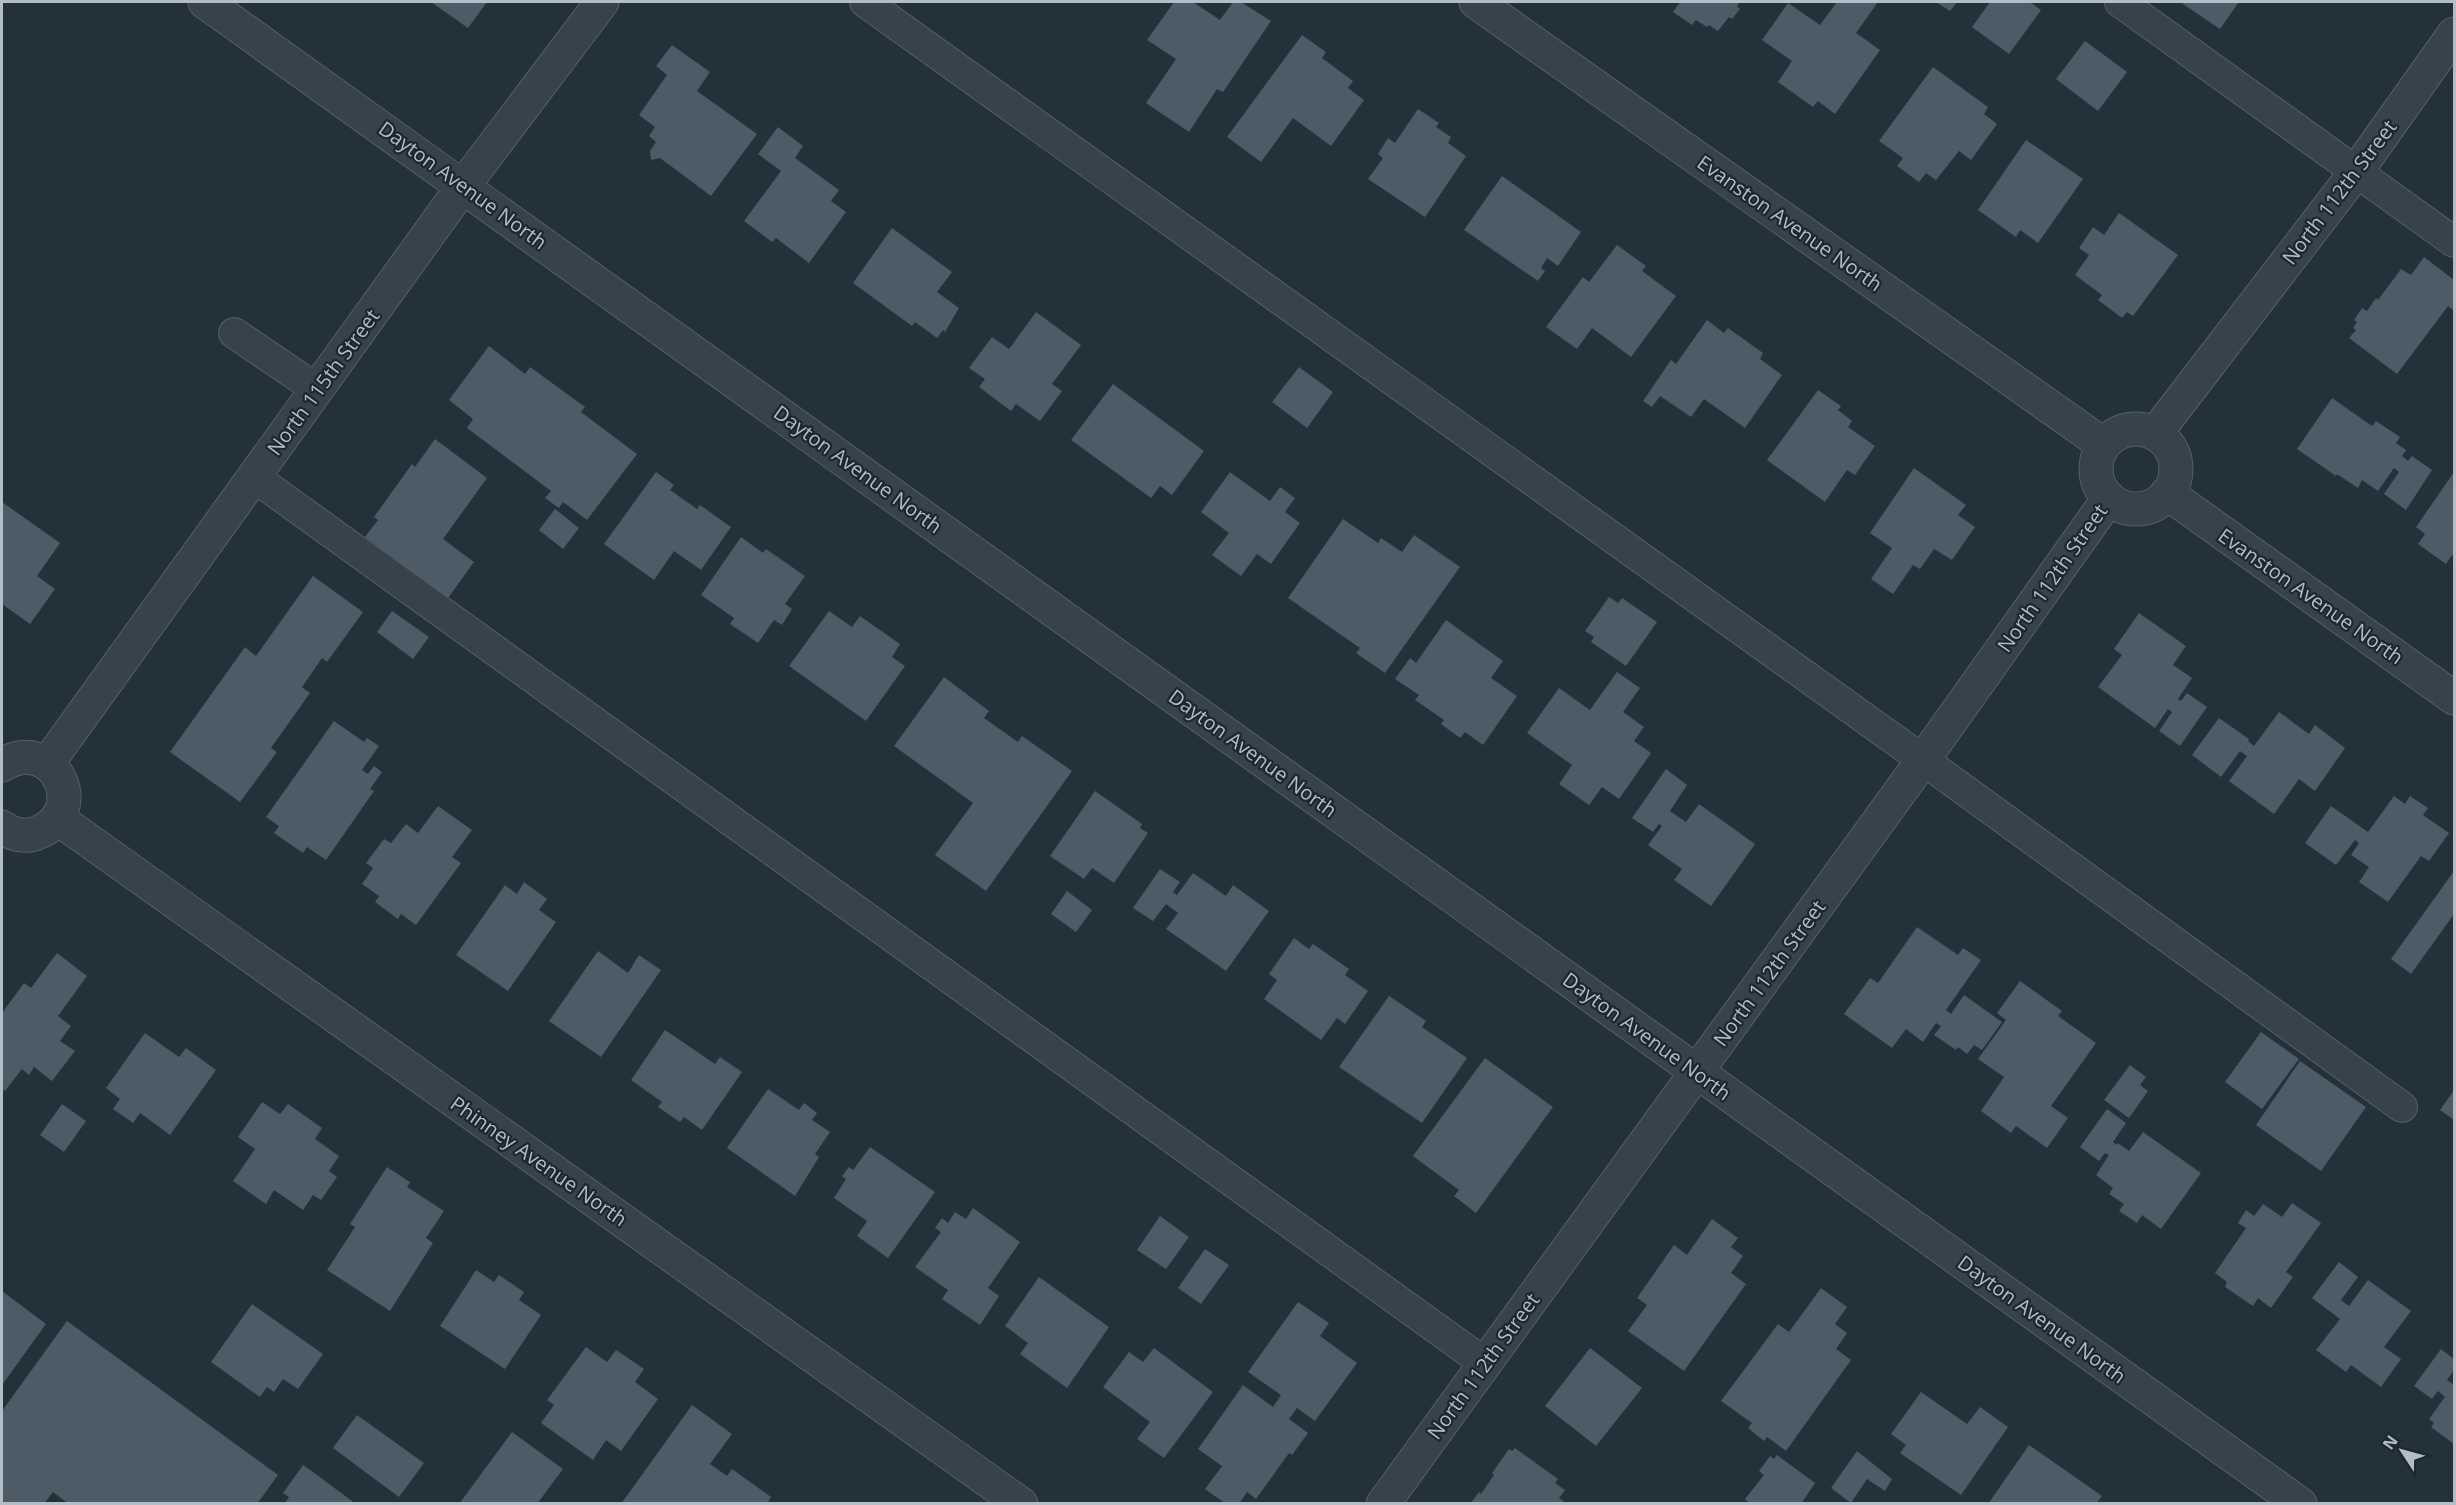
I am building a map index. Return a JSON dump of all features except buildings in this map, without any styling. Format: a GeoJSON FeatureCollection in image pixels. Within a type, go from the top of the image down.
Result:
{"type":"FeatureCollection","features":[{"type":"Feature","properties":{"kind":"street","name":"Dayton Avenue North"},"geometry":{"type":"LineString","coordinates":[[205,2],[464,185],[2300,1503]]}},
{"type":"Feature","properties":{"kind":"street","name":"North 115th Street"},"geometry":{"type":"LineString","coordinates":[[48,764],[464,185],[602,2]]}},
{"type":"Feature","properties":{"kind":"street","name":"Evanston Avenue North"},"geometry":{"type":"LineString","coordinates":[[1476,2],[2104,445]]}},
{"type":"Feature","properties":{"kind":"street","name":"North 112th Street"},"geometry":{"type":"LineString","coordinates":[[2155,434],[2356,172],[2454,34]]}},
{"type":"Feature","properties":{"kind":"street"},"geometry":{"type":"LineString","coordinates":[[2149,430],[2155,434],[2161,437],[2170,448],[2175,461],[2175,475],[2167,493],[2154,505],[2129,509],[2109,498],[2100,487],[2095,475],[2096,462],[2104,445],[2121,431],[2149,430]]}},
{"type":"Feature","properties":{"kind":"street","name":"Evanston Avenue North"},"geometry":{"type":"LineString","coordinates":[[2167,493],[2454,698]]}},
{"type":"Feature","properties":{"kind":"street","name":"North 112th Street"},"geometry":{"type":"LineString","coordinates":[[1383,1503],[1923,760],[2109,498]]}},
{"type":"Feature","properties":{"kind":"street"},"geometry":{"type":"LineString","coordinates":[[2,765],[23,757],[36,758],[48,764],[57,773],[63,785],[64,798],[57,818],[44,830],[33,835],[20,835],[2,827]]}},
{"type":"Feature","properties":{"kind":"street","name":"Phinney Avenue North"},"geometry":{"type":"LineString","coordinates":[[57,818],[1021,1503]]}},
{"type":"Feature","properties":{"kind":"lane"},"geometry":{"type":"LineString","coordinates":[[866,2],[1923,760],[2402,1107]]}},
{"type":"Feature","properties":{"kind":"lane"},"geometry":{"type":"LineString","coordinates":[[2120,2],[2454,243]]}},
{"type":"Feature","properties":{"kind":"lane"},"geometry":{"type":"LineString","coordinates":[[234,333],[318,390]]}},
{"type":"Feature","properties":{"kind":"lane"},"geometry":{"type":"LineString","coordinates":[[254,477],[1485,1364]]}}]}
